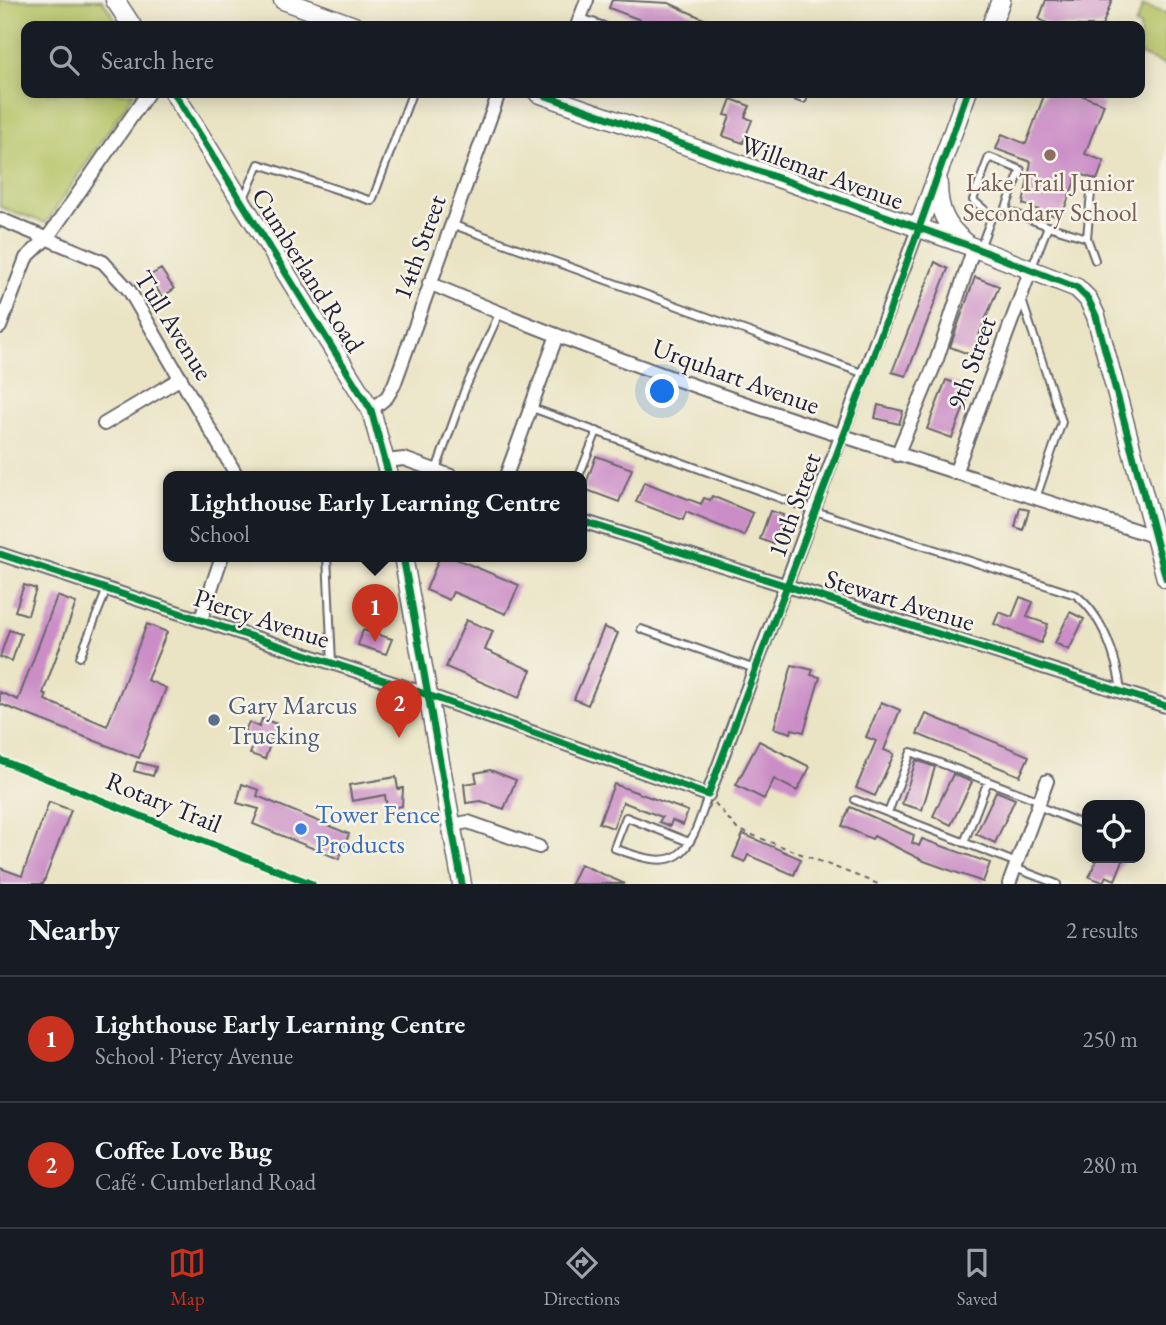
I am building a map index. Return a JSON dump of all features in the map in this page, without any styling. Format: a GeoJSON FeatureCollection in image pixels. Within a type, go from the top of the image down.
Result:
{"type":"FeatureCollection","features":[{"type":"Feature","properties":{"kind":"street"},"geometry":{"type":"LineString","coordinates":[[115,0],[129,21]]}},
{"type":"Feature","properties":{"kind":"street"},"geometry":{"type":"LineString","coordinates":[[283,0],[340,21]]}},
{"type":"Feature","properties":{"kind":"street"},"geometry":{"type":"LineString","coordinates":[[579,21],[587,0]]}},
{"type":"Feature","properties":{"kind":"street"},"geometry":{"type":"LineString","coordinates":[[993,21],[1001,0]]}},
{"type":"Feature","properties":{"kind":"street"},"geometry":{"type":"LineString","coordinates":[[0,327],[26,258],[48,237],[145,98]]}},
{"type":"Feature","properties":{"kind":"street","name":"Cumberland Road"},"geometry":{"type":"LineString","coordinates":[[177,98],[371,410],[388,468]]}},
{"type":"Feature","properties":{"kind":"street","name":"14th Street"},"geometry":{"type":"LineString","coordinates":[[371,410],[387,397],[394,385],[497,98]]}},
{"type":"Feature","properties":{"kind":"street","name":"Willemar Avenue"},"geometry":{"type":"LineString","coordinates":[[559,98],[1077,288],[1088,299],[1096,316],[1153,536]]}},
{"type":"Feature","properties":{"kind":"street"},"geometry":{"type":"LineString","coordinates":[[918,229],[965,98]]}},
{"type":"Feature","properties":{"kind":"street"},"geometry":{"type":"LineString","coordinates":[[897,455],[937,359],[974,248],[950,229],[941,211],[938,173]]}},
{"type":"Feature","properties":{"kind":"street","name":"Tull Avenue"},"geometry":{"type":"LineString","coordinates":[[0,219],[103,262],[129,290],[234,471]]}},
{"type":"Feature","properties":{"kind":"street","name":"10th Street"},"geometry":{"type":"LineString","coordinates":[[708,795],[867,374],[918,229]]}},
{"type":"Feature","properties":{"kind":"street","name":"9th Street"},"geometry":{"type":"LineString","coordinates":[[955,473],[1031,269]]}},
{"type":"Feature","properties":{"kind":"street","name":"Urquhart Avenue"},"geometry":{"type":"LineString","coordinates":[[429,283],[499,314],[841,438],[1153,536]]}},
{"type":"Feature","properties":{"kind":"street"},"geometry":{"type":"LineString","coordinates":[[508,471],[557,335]]}},
{"type":"Feature","properties":{"kind":"street"},"geometry":{"type":"LineString","coordinates":[[104,424],[181,378]]}},
{"type":"Feature","properties":{"kind":"street"},"geometry":{"type":"LineString","coordinates":[[388,468],[404,459],[436,470]]}},
{"type":"Feature","properties":{"kind":"street","name":"Stewart Avenue"},"geometry":{"type":"LineString","coordinates":[[587,523],[1166,706]]}},
{"type":"Feature","properties":{"kind":"street"},"geometry":{"type":"LineString","coordinates":[[1153,536],[1166,578]]}},
{"type":"Feature","properties":{"kind":"street","name":"Piercy Avenue"},"geometry":{"type":"LineString","coordinates":[[0,554],[331,663],[708,795]]}},
{"type":"Feature","properties":{"kind":"street"},"geometry":{"type":"LineString","coordinates":[[201,619],[220,562]]}},
{"type":"Feature","properties":{"kind":"street"},"geometry":{"type":"LineString","coordinates":[[404,562],[462,884]]}},
{"type":"Feature","properties":{"kind":"street"},"geometry":{"type":"LineString","coordinates":[[1009,884],[1047,781]]}},
{"type":"Feature","properties":{"kind":"street"},"geometry":{"type":"LineString","coordinates":[[452,825],[468,822],[540,847]]}},
{"type":"Feature","properties":{"kind":"lane"},"geometry":{"type":"LineString","coordinates":[[242,203],[259,164],[372,201],[410,98]]}},
{"type":"Feature","properties":{"kind":"lane"},"geometry":{"type":"LineString","coordinates":[[974,248],[992,216],[1005,210],[1021,170],[989,157],[973,200],[992,216]]}},
{"type":"Feature","properties":{"kind":"lane"},"geometry":{"type":"LineString","coordinates":[[1091,192],[1087,239],[1095,260]]}},
{"type":"Feature","properties":{"kind":"lane"},"geometry":{"type":"LineString","coordinates":[[1005,210],[1087,239]]}},
{"type":"Feature","properties":{"kind":"lane"},"geometry":{"type":"LineString","coordinates":[[451,224],[867,374]]}},
{"type":"Feature","properties":{"kind":"lane"},"geometry":{"type":"LineString","coordinates":[[1031,269],[1048,226]]}},
{"type":"Feature","properties":{"kind":"lane"},"geometry":{"type":"LineString","coordinates":[[1020,295],[1062,422],[1036,498]]}},
{"type":"Feature","properties":{"kind":"lane"},"geometry":{"type":"LineString","coordinates":[[436,470],[465,388],[499,314]]}},
{"type":"Feature","properties":{"kind":"lane"},"geometry":{"type":"LineString","coordinates":[[532,408],[816,511],[1076,595],[1092,607],[1119,669],[1121,691]]}},
{"type":"Feature","properties":{"kind":"lane"},"geometry":{"type":"LineString","coordinates":[[581,471],[597,431]]}},
{"type":"Feature","properties":{"kind":"lane"},"geometry":{"type":"LineString","coordinates":[[327,562],[331,663]]}},
{"type":"Feature","properties":{"kind":"lane"},"geometry":{"type":"LineString","coordinates":[[80,657],[107,589]]}},
{"type":"Feature","properties":{"kind":"lane"},"geometry":{"type":"LineString","coordinates":[[641,629],[755,669]]}},
{"type":"Feature","properties":{"kind":"lane"},"geometry":{"type":"LineString","coordinates":[[888,813],[911,752],[988,781],[1082,823]]}},
{"type":"Feature","properties":{"kind":"lane"},"geometry":{"type":"LineString","coordinates":[[964,843],[988,781]]}},
{"type":"Feature","properties":{"kind":"lane"},"geometry":{"type":"LineString","coordinates":[[689,842],[626,817],[614,848],[646,861],[663,862],[679,854],[689,842],[708,795]]}},
{"type":"Feature","properties":{"kind":"lane"},"geometry":{"type":"LineString","coordinates":[[855,800],[964,843],[1057,884]]}},
{"type":"Feature","properties":{"kind":"path"},"geometry":{"type":"LineString","coordinates":[[708,795],[737,829],[878,884]]}},
{"type":"Feature","properties":{"kind":"green space"},"geometry":{"type":"Polygon","coordinates":[[[0,0],[102,0],[117,21],[21,21],[21,98],[131,98],[46,223],[0,207],[0,0]]]}},
{"type":"Feature","properties":{"kind":"green space"},"geometry":{"type":"Polygon","coordinates":[[[1143,6],[1166,13],[1166,65],[1145,57],[1145,21],[1137,21],[1143,6]]]}},
{"type":"Feature","properties":{"kind":"building"},"geometry":{"type":"Polygon","coordinates":[[[612,0],[669,3],[708,21],[643,21],[609,8],[612,0]]]}},
{"type":"Feature","properties":{"kind":"building"},"geometry":{"type":"Polygon","coordinates":[[[1046,0],[1112,0],[1104,21],[1039,19],[1046,0]]]}},
{"type":"Feature","properties":{"kind":"building","name":"Lake Trail Junior Secondary School"},"geometry":{"type":"Polygon","coordinates":[[[1043,98],[1088,98],[1104,104],[1085,154],[1104,161],[1097,180],[1078,173],[1062,215],[1056,213],[1055,216],[1023,204],[1031,162],[996,149],[1002,134],[1026,144],[1043,98]]]}},
{"type":"Feature","properties":{"kind":"building"},"geometry":{"type":"Polygon","coordinates":[[[731,99],[750,106],[745,117],[752,120],[743,143],[723,136],[730,116],[725,115],[731,99]]]}},
{"type":"Feature","properties":{"kind":"building"},"geometry":{"type":"Polygon","coordinates":[[[935,262],[948,269],[906,376],[892,372],[935,262]]]}},
{"type":"Feature","properties":{"kind":"building"},"geometry":{"type":"Polygon","coordinates":[[[161,269],[174,289],[162,297],[149,276],[161,269]]]}},
{"type":"Feature","properties":{"kind":"building"},"geometry":{"type":"Polygon","coordinates":[[[975,277],[999,286],[971,355],[950,347],[975,277]]]}},
{"type":"Feature","properties":{"kind":"building"},"geometry":{"type":"Polygon","coordinates":[[[946,380],[971,389],[952,438],[927,429],[946,380]]]}},
{"type":"Feature","properties":{"kind":"building"},"geometry":{"type":"Polygon","coordinates":[[[878,405],[903,411],[899,424],[875,418],[878,405]]]}},
{"type":"Feature","properties":{"kind":"building"},"geometry":{"type":"Polygon","coordinates":[[[596,456],[632,469],[619,502],[587,490],[587,481],[596,456]]]}},
{"type":"Feature","properties":{"kind":"building"},"geometry":{"type":"Polygon","coordinates":[[[644,482],[701,504],[704,498],[710,500],[712,496],[753,513],[744,536],[686,512],[683,520],[636,502],[644,482]]]}},
{"type":"Feature","properties":{"kind":"building"},"geometry":{"type":"Polygon","coordinates":[[[1020,508],[1029,510],[1023,530],[1015,527],[1020,508]]]}},
{"type":"Feature","properties":{"kind":"building"},"geometry":{"type":"Polygon","coordinates":[[[770,511],[783,515],[773,544],[760,539],[770,511]]]}},
{"type":"Feature","properties":{"kind":"building"},"geometry":{"type":"Polygon","coordinates":[[[438,562],[463,562],[519,585],[506,614],[453,592],[449,600],[426,590],[438,562]]]}},
{"type":"Feature","properties":{"kind":"building"},"geometry":{"type":"Polygon","coordinates":[[[24,585],[36,589],[28,615],[15,611],[24,585]]]}},
{"type":"Feature","properties":{"kind":"building"},"geometry":{"type":"Polygon","coordinates":[[[57,596],[76,603],[43,693],[47,695],[45,700],[107,726],[147,624],[167,632],[147,680],[166,688],[139,758],[0,704],[0,692],[18,700],[57,596]]]}},
{"type":"Feature","properties":{"kind":"building"},"geometry":{"type":"Polygon","coordinates":[[[1020,597],[1033,602],[1027,617],[1048,624],[1041,643],[994,624],[999,612],[1012,617],[1020,597]]]}},
{"type":"Feature","properties":{"kind":"building"},"geometry":{"type":"Polygon","coordinates":[[[1070,612],[1084,619],[1069,650],[1055,643],[1070,612]]]}},
{"type":"Feature","properties":{"kind":"building"},"geometry":{"type":"Polygon","coordinates":[[[466,620],[493,631],[485,650],[531,670],[519,698],[446,667],[466,620]]]}},
{"type":"Feature","properties":{"kind":"building"},"geometry":{"type":"Polygon","coordinates":[[[604,627],[618,633],[588,705],[574,699],[604,627]]]}},
{"type":"Feature","properties":{"kind":"building"},"geometry":{"type":"Polygon","coordinates":[[[9,630],[21,634],[12,661],[0,657],[9,630]]]}},
{"type":"Feature","properties":{"kind":"building"},"geometry":{"type":"Polygon","coordinates":[[[363,630],[392,639],[386,654],[358,645],[363,630]]]}},
{"type":"Feature","properties":{"kind":"building"},"geometry":{"type":"Polygon","coordinates":[[[792,665],[813,670],[811,675],[820,677],[804,732],[792,729],[791,733],[774,728],[792,665]]]}},
{"type":"Feature","properties":{"kind":"building"},"geometry":{"type":"Polygon","coordinates":[[[881,702],[900,710],[884,750],[894,754],[875,796],[856,788],[876,741],[866,737],[881,702]]]}},
{"type":"Feature","properties":{"kind":"building"},"geometry":{"type":"Polygon","coordinates":[[[926,714],[1029,756],[1020,776],[917,734],[926,714]]]}},
{"type":"Feature","properties":{"kind":"building"},"geometry":{"type":"Polygon","coordinates":[[[262,719],[277,724],[265,759],[250,754],[256,738],[244,732],[249,722],[259,727],[262,719]]]}},
{"type":"Feature","properties":{"kind":"building"},"geometry":{"type":"Polygon","coordinates":[[[759,741],[810,767],[797,791],[774,779],[764,799],[736,785],[759,741]]]}},
{"type":"Feature","properties":{"kind":"building"},"geometry":{"type":"Polygon","coordinates":[[[916,760],[935,767],[922,810],[902,804],[916,760]]]}},
{"type":"Feature","properties":{"kind":"building"},"geometry":{"type":"Polygon","coordinates":[[[137,762],[156,767],[153,776],[134,771],[137,762]]]}},
{"type":"Feature","properties":{"kind":"building"},"geometry":{"type":"Polygon","coordinates":[[[490,770],[516,780],[504,809],[481,801],[466,803],[464,784],[477,782],[475,773],[490,770]]]}},
{"type":"Feature","properties":{"kind":"building"},"geometry":{"type":"Polygon","coordinates":[[[953,774],[972,782],[951,825],[933,816],[953,774]]]}},
{"type":"Feature","properties":{"kind":"building"},"geometry":{"type":"Polygon","coordinates":[[[396,777],[398,789],[403,788],[402,806],[387,809],[385,795],[352,801],[349,785],[396,777]]]}},
{"type":"Feature","properties":{"kind":"building","name":"Tower Fence Products"},"geometry":{"type":"Polygon","coordinates":[[[242,784],[259,790],[257,796],[349,834],[339,859],[253,824],[259,809],[237,803],[242,784]]]}},
{"type":"Feature","properties":{"kind":"building"},"geometry":{"type":"Polygon","coordinates":[[[614,784],[688,811],[683,825],[672,820],[670,826],[659,822],[662,817],[623,802],[613,828],[599,823],[614,784]]]}},
{"type":"Feature","properties":{"kind":"building"},"geometry":{"type":"Polygon","coordinates":[[[996,791],[1015,799],[995,843],[976,834],[996,791]]]}},
{"type":"Feature","properties":{"kind":"building"},"geometry":{"type":"Polygon","coordinates":[[[49,802],[71,810],[43,884],[0,884],[0,868],[22,876],[49,802]]]}},
{"type":"Feature","properties":{"kind":"building"},"geometry":{"type":"Polygon","coordinates":[[[850,807],[914,835],[912,843],[919,846],[922,839],[990,863],[983,882],[924,861],[874,836],[872,839],[842,826],[850,807]]]}},
{"type":"Feature","properties":{"kind":"building"},"geometry":{"type":"Polygon","coordinates":[[[743,834],[801,859],[794,875],[748,855],[745,862],[733,857],[743,834]]]}},
{"type":"Feature","properties":{"kind":"building"},"geometry":{"type":"Polygon","coordinates":[[[1095,863],[1122,863],[1115,880],[1106,876],[1103,882],[1089,877],[1095,863]]]}},
{"type":"Feature","properties":{"kind":"building"},"geometry":{"type":"Polygon","coordinates":[[[580,864],[625,884],[571,884],[580,864]]]}},
{"type":"Feature","properties":{"kind":"cycle path"},"geometry":{"type":"LineString","coordinates":[[177,98],[371,410],[388,471]]}},
{"type":"Feature","properties":{"kind":"cycle path"},"geometry":{"type":"LineString","coordinates":[[552,98],[970,246],[1077,288],[1088,299],[1096,316],[1166,578]]}},
{"type":"Feature","properties":{"kind":"cycle path"},"geometry":{"type":"LineString","coordinates":[[0,554],[408,688],[708,795],[867,374],[965,98]]}},
{"type":"Feature","properties":{"kind":"cycle path"},"geometry":{"type":"LineString","coordinates":[[587,523],[1166,706]]}},
{"type":"Feature","properties":{"kind":"cycle path"},"geometry":{"type":"LineString","coordinates":[[404,562],[462,884]]}},
{"type":"Feature","properties":{"kind":"cycle path","name":"Rotary Trail"},"geometry":{"type":"LineString","coordinates":[[0,760],[312,884]]}},
{"type":"Feature","properties":{"kind":"place","name":"Lake Trail Junior Secondary School"},"geometry":{"type":"Point","coordinates":[1050,155]}},
{"type":"Feature","properties":{"kind":"place","name":"Lighthouse Early Learning Centre"},"geometry":{"type":"Point","coordinates":[375,642]}},
{"type":"Feature","properties":{"kind":"place","name":"Gary Marcus Trucking"},"geometry":{"type":"Point","coordinates":[214,720]}},
{"type":"Feature","properties":{"kind":"place","name":"Coffee Love Bug"},"geometry":{"type":"Point","coordinates":[399,738]}},
{"type":"Feature","properties":{"kind":"place","name":"Tower Fence Products"},"geometry":{"type":"Point","coordinates":[301,829]}}]}
